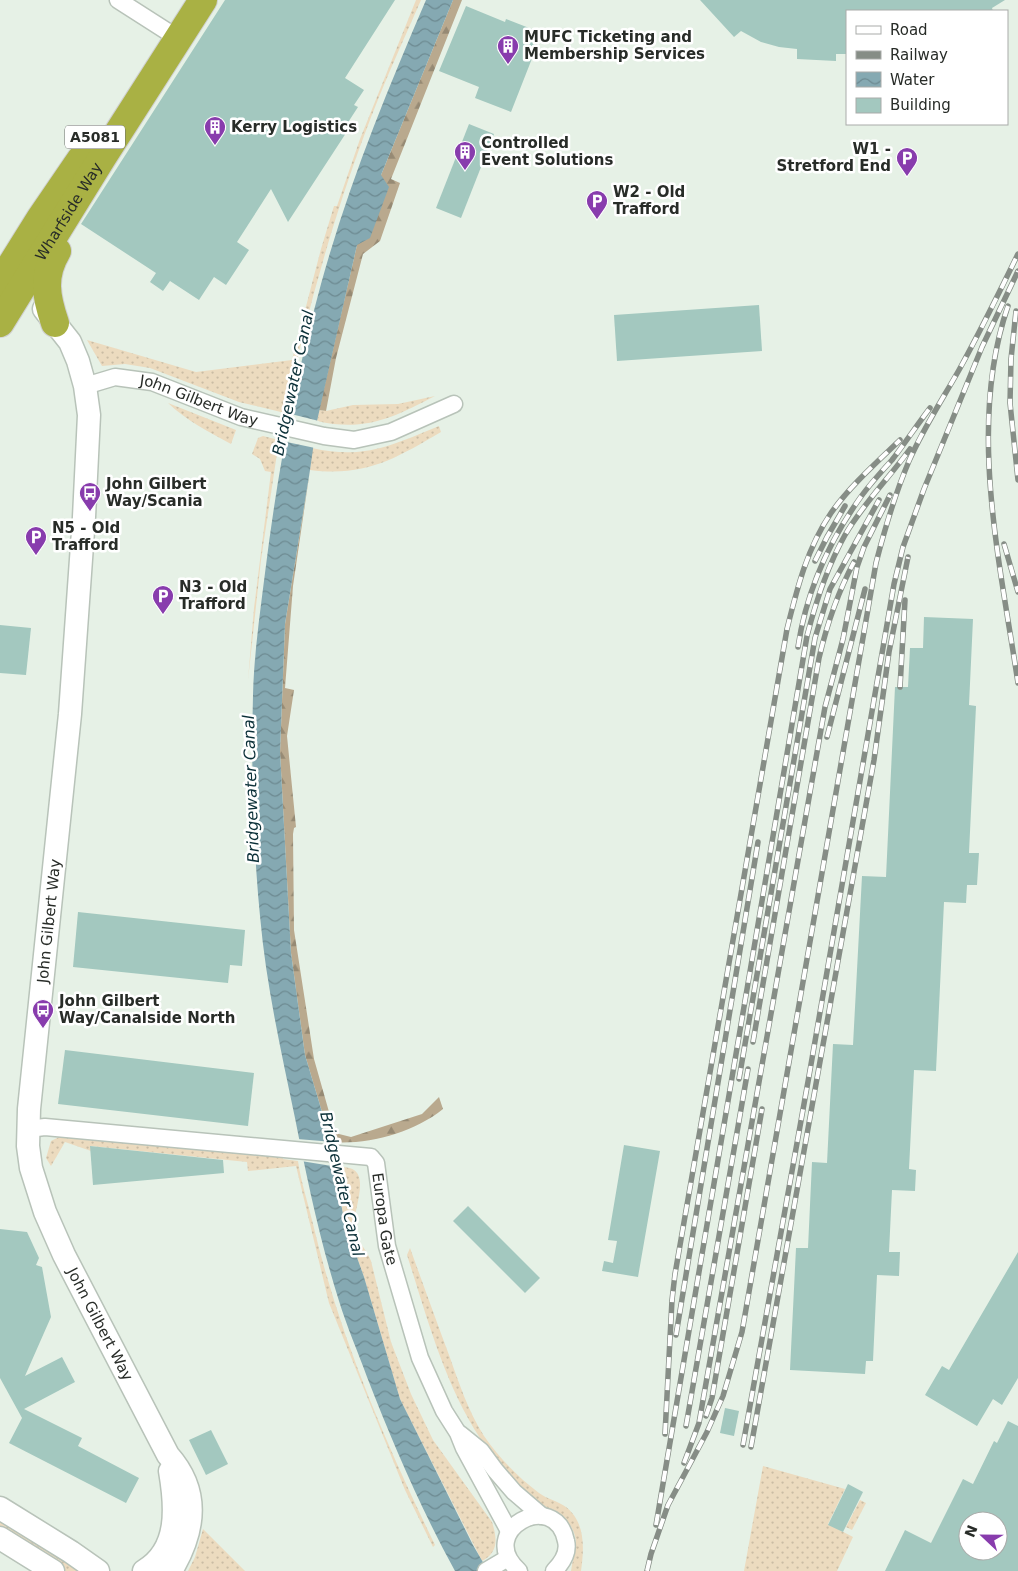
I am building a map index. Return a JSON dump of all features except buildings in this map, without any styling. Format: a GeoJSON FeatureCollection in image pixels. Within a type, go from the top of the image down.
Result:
{"type":"FeatureCollection","features":[{"type":"Feature","properties":{"kind":"highway","name":"Wharfside Way"},"geometry":{"type":"LineString","coordinates":[[10,281],[92,173],[172,34],[184,0]]}},
{"type":"Feature","properties":{"kind":"highway","name":"Wharfside Way"},"geometry":{"type":"LineString","coordinates":[[0,323],[10,281],[172,34],[203,0]]}},
{"type":"Feature","properties":{"kind":"highway"},"geometry":{"type":"LineString","coordinates":[[55,323],[48,302],[47,275],[52,260],[83,209],[92,173]]}},
{"type":"Feature","properties":{"kind":"highway"},"geometry":{"type":"LineString","coordinates":[[0,323],[13,315],[24,313],[55,323]]}},
{"type":"Feature","properties":{"kind":"street"},"geometry":{"type":"LineString","coordinates":[[118,0],[172,34]]}},
{"type":"Feature","properties":{"kind":"street","name":"John Gilbert Way"},"geometry":{"type":"LineString","coordinates":[[10,281],[33,293],[70,342],[85,386],[89,415],[70,714],[28,1129],[28,1146],[37,1190],[53,1233],[168,1455],[179,1468],[191,1500],[190,1526],[181,1554],[171,1571]]}},
{"type":"Feature","properties":{"kind":"street","name":"John Gilbert Way"},"geometry":{"type":"LineString","coordinates":[[85,386],[115,377],[152,382],[211,406],[266,423],[324,436],[354,440],[380,436],[454,404]]}},
{"type":"Feature","properties":{"kind":"street","name":"Europa Gate"},"geometry":{"type":"LineString","coordinates":[[28,1129],[46,1128],[370,1157],[376,1163],[386,1240],[407,1317],[431,1384],[509,1531]]}},
{"type":"Feature","properties":{"kind":"street","name":"Europa Gate"},"geometry":{"type":"LineString","coordinates":[[458,1433],[481,1451],[514,1492],[542,1516],[552,1519],[560,1526],[565,1534],[566,1554],[561,1564],[554,1571]]}},
{"type":"Feature","properties":{"kind":"street","name":"John Gilbert Way"},"geometry":{"type":"LineString","coordinates":[[144,1571],[151,1567],[160,1557],[167,1546],[174,1528],[175,1503],[168,1455]]}},
{"type":"Feature","properties":{"kind":"street"},"geometry":{"type":"LineString","coordinates":[[0,1508],[57,1542],[98,1571]]}},
{"type":"Feature","properties":{"kind":"street"},"geometry":{"type":"LineString","coordinates":[[519,1571],[508,1558],[506,1540],[509,1531],[522,1518],[532,1515],[542,1516]]}},
{"type":"Feature","properties":{"kind":"street"},"geometry":{"type":"LineString","coordinates":[[0,1538],[53,1571]]}},
{"type":"Feature","properties":{"kind":"street"},"geometry":{"type":"LineString","coordinates":[[490,1569],[508,1558]]}},
{"type":"Feature","properties":{"kind":"shaded area"},"geometry":{"type":"Polygon","coordinates":[[[416,0],[421,0],[364,135],[337,214],[314,293],[285,413],[239,402],[150,368],[125,364],[102,366],[87,340],[196,372],[292,360],[334,206],[337,206],[360,139],[416,0]]]}},
{"type":"Feature","properties":{"kind":"shaded area"},"geometry":{"type":"Polygon","coordinates":[[[435,396],[405,411],[364,424],[349,425],[317,421],[319,410],[326,411],[353,405],[398,404],[435,396]]]}},
{"type":"Feature","properties":{"kind":"shaded area"},"geometry":{"type":"Polygon","coordinates":[[[168,403],[236,430],[231,444],[190,421],[168,403]]]}},
{"type":"Feature","properties":{"kind":"shaded area"},"geometry":{"type":"Polygon","coordinates":[[[439,426],[441,432],[394,458],[379,464],[347,471],[310,470],[312,448],[348,452],[378,449],[439,426]]]}},
{"type":"Feature","properties":{"kind":"shaded area"},"geometry":{"type":"Polygon","coordinates":[[[263,436],[279,440],[261,560],[248,680],[254,608],[271,472],[265,471],[260,459],[252,454],[258,438],[263,436]]]}},
{"type":"Feature","properties":{"kind":"shaded area"},"geometry":{"type":"Polygon","coordinates":[[[61,1136],[283,1156],[283,1159],[298,1161],[324,1265],[350,1347],[398,1467],[435,1545],[433,1547],[405,1490],[329,1303],[296,1166],[248,1171],[247,1162],[91,1146],[91,1151],[65,1142],[51,1166],[46,1158],[51,1141],[61,1136]]]}},
{"type":"Feature","properties":{"kind":"shaded area"},"geometry":{"type":"Polygon","coordinates":[[[335,1166],[352,1169],[358,1175],[360,1190],[354,1230],[371,1261],[391,1342],[411,1394],[433,1440],[492,1522],[496,1539],[494,1549],[482,1561],[400,1399],[364,1277],[344,1221],[335,1166]]]}},
{"type":"Feature","properties":{"kind":"shaded area"},"geometry":{"type":"Polygon","coordinates":[[[410,1248],[460,1386],[478,1426],[496,1452],[516,1474],[539,1493],[563,1505],[573,1513],[582,1537],[581,1571],[571,1571],[576,1545],[575,1535],[571,1526],[558,1514],[533,1500],[513,1481],[490,1453],[467,1417],[446,1372],[429,1326],[407,1255],[410,1248]]]}},
{"type":"Feature","properties":{"kind":"shaded area"},"geometry":{"type":"Polygon","coordinates":[[[763,1466],[845,1489],[828,1524],[853,1537],[837,1571],[744,1571],[763,1466]]]}},
{"type":"Feature","properties":{"kind":"shaded area"},"geometry":{"type":"Polygon","coordinates":[[[860,1500],[866,1503],[852,1530],[846,1527],[860,1500]]]}},
{"type":"Feature","properties":{"kind":"shaded area"},"geometry":{"type":"Polygon","coordinates":[[[0,1518],[80,1571],[66,1571],[0,1528],[0,1518]]]}},
{"type":"Feature","properties":{"kind":"shaded area"},"geometry":{"type":"Polygon","coordinates":[[[203,1529],[245,1571],[188,1571],[195,1557],[203,1529]]]}},
{"type":"Feature","properties":{"kind":"green space"},"geometry":{"type":"Polygon","coordinates":[[[453,0],[462,0],[391,179],[400,183],[380,241],[363,254],[336,358],[326,411],[319,410],[357,245],[381,175],[453,0]]]}},
{"type":"Feature","properties":{"kind":"green space"},"geometry":{"type":"Polygon","coordinates":[[[310,470],[293,586],[285,688],[294,690],[287,736],[296,827],[293,834],[294,930],[314,1059],[335,1133],[351,1137],[422,1114],[439,1097],[443,1109],[418,1125],[390,1136],[345,1142],[331,1142],[305,1055],[291,953],[280,752],[285,624],[310,470]]]}},
{"type":"Feature","properties":{"kind":"water"},"geometry":{"type":"Polygon","coordinates":[[[426,0],[453,0],[381,175],[389,187],[370,238],[357,245],[317,421],[285,624],[280,752],[291,953],[305,1055],[331,1142],[344,1221],[364,1277],[400,1399],[473,1545],[488,1571],[455,1571],[419,1500],[397,1451],[339,1301],[314,1210],[274,1017],[263,941],[254,833],[252,722],[256,649],[275,500],[295,391],[321,284],[343,211],[382,105],[426,0]]]}},
{"type":"Feature","properties":{"kind":"pier"},"geometry":{"type":"Polygon","coordinates":[[[287,413],[319,421],[315,448],[282,441],[287,413]]]}},
{"type":"Feature","properties":{"kind":"pier"},"geometry":{"type":"Polygon","coordinates":[[[297,1139],[334,1142],[338,1167],[301,1161],[297,1139]]]}},
{"type":"Feature","properties":{"kind":"railway"},"geometry":{"type":"LineString","coordinates":[[647,1571],[668,1505],[707,1432],[723,1396],[742,1332],[876,563],[883,537],[899,486],[914,449],[967,356],[1018,254]]}},
{"type":"Feature","properties":{"kind":"railway"},"geometry":{"type":"LineString","coordinates":[[743,1445],[894,584],[903,547],[924,489],[982,347],[1018,271]]}},
{"type":"Feature","properties":{"kind":"railway"},"geometry":{"type":"LineString","coordinates":[[1008,306],[996,351],[990,398],[988,446],[996,542],[1018,683]]}},
{"type":"Feature","properties":{"kind":"railway"},"geometry":{"type":"LineString","coordinates":[[1016,311],[1011,359],[1010,403],[1018,480]]}},
{"type":"Feature","properties":{"kind":"railway"},"geometry":{"type":"LineString","coordinates":[[798,647],[807,607],[828,551],[848,515],[930,408]]}},
{"type":"Feature","properties":{"kind":"railway"},"geometry":{"type":"LineString","coordinates":[[665,1434],[675,1274],[787,629],[804,569],[815,540],[823,526],[846,493],[900,440]]}},
{"type":"Feature","properties":{"kind":"railway"},"geometry":{"type":"LineString","coordinates":[[656,1525],[807,636],[823,584],[845,535],[910,449]]}},
{"type":"Feature","properties":{"kind":"railway"},"geometry":{"type":"LineString","coordinates":[[684,1463],[699,1423],[825,707],[843,639],[857,567],[864,547],[890,495]]}},
{"type":"Feature","properties":{"kind":"railway"},"geometry":{"type":"LineString","coordinates":[[739,1079],[815,638],[830,589],[879,500]]}},
{"type":"Feature","properties":{"kind":"railway"},"geometry":{"type":"LineString","coordinates":[[815,561],[845,506]]}},
{"type":"Feature","properties":{"kind":"railway"},"geometry":{"type":"LineString","coordinates":[[1004,544],[1018,592]]}},
{"type":"Feature","properties":{"kind":"railway"},"geometry":{"type":"LineString","coordinates":[[751,1447],[874,760],[889,652],[908,557]]}},
{"type":"Feature","properties":{"kind":"railway"},"geometry":{"type":"LineString","coordinates":[[753,1042],[819,658],[834,608],[854,562]]}},
{"type":"Feature","properties":{"kind":"railway"},"geometry":{"type":"LineString","coordinates":[[827,737],[865,589]]}},
{"type":"Feature","properties":{"kind":"railway"},"geometry":{"type":"LineString","coordinates":[[900,687],[905,600]]}},
{"type":"Feature","properties":{"kind":"railway"},"geometry":{"type":"LineString","coordinates":[[676,1335],[758,842]]}},
{"type":"Feature","properties":{"kind":"railway"},"geometry":{"type":"LineString","coordinates":[[686,1426],[748,1069]]}},
{"type":"Feature","properties":{"kind":"railway"},"geometry":{"type":"LineString","coordinates":[[706,1416],[712,1398],[762,1109]]}},
{"type":"Feature","properties":{"kind":"place","name":"MUFC Ticketing and Membership Services"},"geometry":{"type":"Point","coordinates":[508,65]}},
{"type":"Feature","properties":{"kind":"place","name":"Kerry Logistics"},"geometry":{"type":"Point","coordinates":[215,146]}},
{"type":"Feature","properties":{"kind":"place","name":"Controlled Event Solutions"},"geometry":{"type":"Point","coordinates":[465,171]}},
{"type":"Feature","properties":{"kind":"place","name":"W1 - Stretford End"},"geometry":{"type":"Point","coordinates":[907,177]}},
{"type":"Feature","properties":{"kind":"place","name":"W2 - Old Trafford"},"geometry":{"type":"Point","coordinates":[597,220]}},
{"type":"Feature","properties":{"kind":"place","name":"John Gilbert Way/Scania"},"geometry":{"type":"Point","coordinates":[90,512]}},
{"type":"Feature","properties":{"kind":"place","name":"N5 - Old Trafford"},"geometry":{"type":"Point","coordinates":[36,556]}},
{"type":"Feature","properties":{"kind":"place","name":"N3 - Old Trafford"},"geometry":{"type":"Point","coordinates":[163,615]}},
{"type":"Feature","properties":{"kind":"place","name":"John Gilbert Way/Canalside North"},"geometry":{"type":"Point","coordinates":[43,1029]}},
{"type":"Feature","properties":{"kind":"water label","name":"Bridgewater Canal"},"geometry":{"type":"Point","coordinates":[293,383]}},
{"type":"Feature","properties":{"kind":"water label","name":"Bridgewater Canal"},"geometry":{"type":"Point","coordinates":[251,789]}},
{"type":"Feature","properties":{"kind":"water label","name":"Bridgewater Canal"},"geometry":{"type":"Point","coordinates":[342,1184]}}]}
